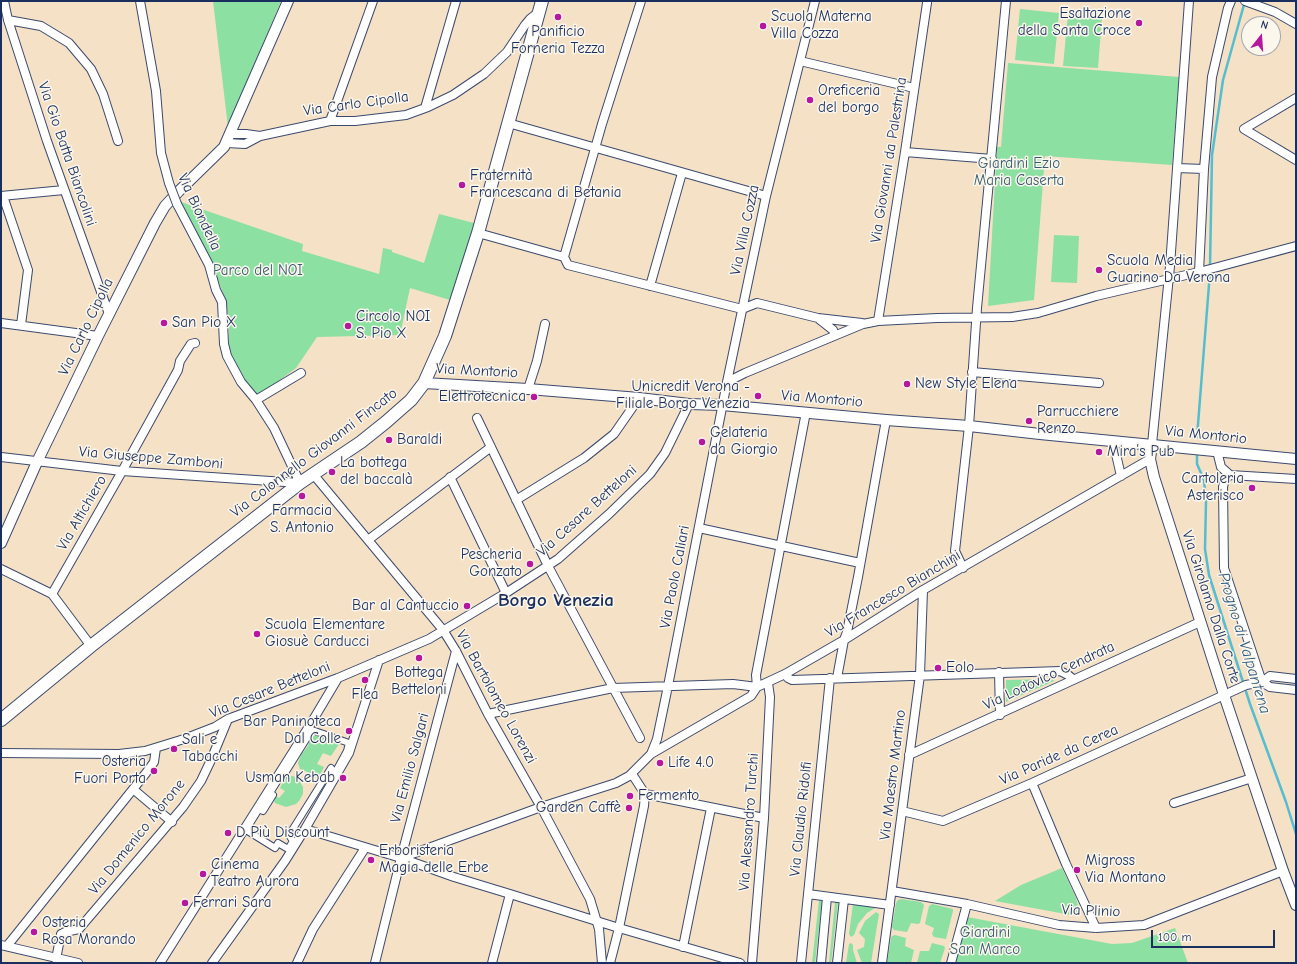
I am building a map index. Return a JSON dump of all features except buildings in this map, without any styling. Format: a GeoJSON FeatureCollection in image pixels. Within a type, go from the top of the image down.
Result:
{"type":"FeatureCollection","features":[{"type":"Feature","properties":{"kind":"main road","name":"Via Colonnello Giovanni Fincato"},"geometry":{"type":"LineString","coordinates":[[1,720],[91,646],[300,483],[361,442],[411,400],[424,383],[445,336],[478,233],[541,6]]}},
{"type":"Feature","properties":{"kind":"street","name":"Via Gio Batta Biancolini"},"geometry":{"type":"LineString","coordinates":[[4,1],[8,20],[64,190],[109,314]]}},
{"type":"Feature","properties":{"kind":"street"},"geometry":{"type":"LineString","coordinates":[[6,10],[13,1]]}},
{"type":"Feature","properties":{"kind":"street","name":"Via Biondella"},"geometry":{"type":"LineString","coordinates":[[140,1],[156,91],[161,153],[169,183],[177,204],[208,265],[216,290],[222,302],[224,344],[227,356],[241,382],[256,400],[274,428],[300,483]]}},
{"type":"Feature","properties":{"kind":"street"},"geometry":{"type":"LineString","coordinates":[[228,139],[288,1]]}},
{"type":"Feature","properties":{"kind":"street"},"geometry":{"type":"LineString","coordinates":[[330,121],[373,1]]}},
{"type":"Feature","properties":{"kind":"street"},"geometry":{"type":"LineString","coordinates":[[425,108],[456,1]]}},
{"type":"Feature","properties":{"kind":"street"},"geometry":{"type":"LineString","coordinates":[[641,1],[595,147],[564,257],[568,265],[742,309],[757,303],[818,318],[863,324]]}},
{"type":"Feature","properties":{"kind":"street","name":"Via Villa Cozza"},"geometry":{"type":"LineString","coordinates":[[722,405],[766,196],[815,1]]}},
{"type":"Feature","properties":{"kind":"street"},"geometry":{"type":"LineString","coordinates":[[963,568],[955,551],[969,426],[976,317],[1006,1]]}},
{"type":"Feature","properties":{"kind":"street"},"geometry":{"type":"LineString","coordinates":[[1152,444],[1169,278],[1189,1]]}},
{"type":"Feature","properties":{"kind":"street"},"geometry":{"type":"LineString","coordinates":[[1200,271],[1204,169],[1212,77],[1228,8],[1231,1]]}},
{"type":"Feature","properties":{"kind":"street"},"geometry":{"type":"LineString","coordinates":[[1248,2],[1275,12],[1296,24]]}},
{"type":"Feature","properties":{"kind":"street","name":"Via Giovanni da Palestrina"},"geometry":{"type":"LineString","coordinates":[[878,321],[927,3]]}},
{"type":"Feature","properties":{"kind":"street","name":"Via Carlo Cipolla"},"geometry":{"type":"LineString","coordinates":[[1,543],[37,462],[155,223],[165,206],[221,151],[228,139],[245,144],[260,136],[330,121],[355,121],[406,115],[425,108],[453,95],[484,74],[507,52],[525,25],[541,6]]}},
{"type":"Feature","properties":{"kind":"street"},"geometry":{"type":"LineString","coordinates":[[8,20],[41,26],[69,43],[91,69],[100,88],[118,141]]}},
{"type":"Feature","properties":{"kind":"street"},"geometry":{"type":"LineString","coordinates":[[800,61],[914,88]]}},
{"type":"Feature","properties":{"kind":"street"},"geometry":{"type":"LineString","coordinates":[[1296,98],[1244,129],[1296,160]]}},
{"type":"Feature","properties":{"kind":"street"},"geometry":{"type":"LineString","coordinates":[[508,124],[595,147],[766,196]]}},
{"type":"Feature","properties":{"kind":"street"},"geometry":{"type":"LineString","coordinates":[[905,152],[992,158]]}},
{"type":"Feature","properties":{"kind":"street"},"geometry":{"type":"LineString","coordinates":[[1177,168],[1204,169]]}},
{"type":"Feature","properties":{"kind":"street"},"geometry":{"type":"LineString","coordinates":[[650,286],[682,173]]}},
{"type":"Feature","properties":{"kind":"street"},"geometry":{"type":"LineString","coordinates":[[22,325],[28,270],[2,196],[64,190]]}},
{"type":"Feature","properties":{"kind":"street"},"geometry":{"type":"LineString","coordinates":[[478,233],[564,257]]}},
{"type":"Feature","properties":{"kind":"street"},"geometry":{"type":"LineString","coordinates":[[727,382],[745,373],[863,324],[878,321],[1012,317],[1038,313],[1096,296],[1296,246]]}},
{"type":"Feature","properties":{"kind":"street"},"geometry":{"type":"LineString","coordinates":[[818,318],[833,330],[835,335]]}},
{"type":"Feature","properties":{"kind":"street"},"geometry":{"type":"LineString","coordinates":[[1,323],[98,336]]}},
{"type":"Feature","properties":{"kind":"street","name":"Via Montorio"},"geometry":{"type":"LineString","coordinates":[[528,389],[537,361],[545,324]]}},
{"type":"Feature","properties":{"kind":"street","name":"Via Altichiero"},"geometry":{"type":"LineString","coordinates":[[52,594],[178,370],[180,361],[192,344],[195,343]]}},
{"type":"Feature","properties":{"kind":"street"},"geometry":{"type":"LineString","coordinates":[[972,372],[1099,383]]}},
{"type":"Feature","properties":{"kind":"street"},"geometry":{"type":"LineString","coordinates":[[256,400],[301,373]]}},
{"type":"Feature","properties":{"kind":"street","name":"Via Montorio"},"geometry":{"type":"LineString","coordinates":[[424,383],[528,389],[639,398],[689,404],[722,405],[969,426],[1296,459]]}},
{"type":"Feature","properties":{"kind":"street"},"geometry":{"type":"LineString","coordinates":[[516,500],[584,458],[614,434],[639,398]]}},
{"type":"Feature","properties":{"kind":"street","name":"Via Cesare Betteloni"},"geometry":{"type":"LineString","coordinates":[[1,753],[119,754],[145,751],[215,727],[228,719],[338,678],[429,639],[548,566],[563,555],[609,514],[650,474],[665,453],[689,404]]}},
{"type":"Feature","properties":{"kind":"street","name":"Via Paolo Caliari"},"geometry":{"type":"LineString","coordinates":[[651,754],[657,739],[668,686],[722,405]]}},
{"type":"Feature","properties":{"kind":"street"},"geometry":{"type":"LineString","coordinates":[[488,714],[613,688],[733,684],[757,687],[756,675],[806,412]]}},
{"type":"Feature","properties":{"kind":"street"},"geometry":{"type":"LineString","coordinates":[[477,418],[548,566],[640,738]]}},
{"type":"Feature","properties":{"kind":"street","name":"Via Claudio Ridolfi"},"geometry":{"type":"LineString","coordinates":[[801,963],[833,678],[847,632],[886,420]]}},
{"type":"Feature","properties":{"kind":"street"},"geometry":{"type":"LineString","coordinates":[[1113,441],[1121,476]]}},
{"type":"Feature","properties":{"kind":"street","name":"Via Girolamo Dalla Corte"},"geometry":{"type":"LineString","coordinates":[[1152,444],[1150,459],[1154,477],[1224,695],[1283,871],[1296,905]]}},
{"type":"Feature","properties":{"kind":"street"},"geometry":{"type":"LineString","coordinates":[[368,540],[491,447]]}},
{"type":"Feature","properties":{"kind":"street"},"geometry":{"type":"LineString","coordinates":[[1217,451],[1221,467],[1230,475],[1296,479]]}},
{"type":"Feature","properties":{"kind":"street","name":"Via Giuseppe Zamboni"},"geometry":{"type":"LineString","coordinates":[[1,457],[122,471],[300,483]]}},
{"type":"Feature","properties":{"kind":"street","name":"Via Francesco Bianchini"},"geometry":{"type":"LineString","coordinates":[[651,754],[751,696],[757,687],[785,674],[844,640],[923,590],[1150,459]]}},
{"type":"Feature","properties":{"kind":"street","name":"Via Bartolomeo Lorenzi"},"geometry":{"type":"LineString","coordinates":[[313,474],[443,630],[456,651],[488,714],[541,807],[590,899],[597,921],[602,963]]}},
{"type":"Feature","properties":{"kind":"street"},"geometry":{"type":"LineString","coordinates":[[1230,475],[1225,479],[1223,488],[1224,568],[1262,682],[1270,686],[1296,690]]}},
{"type":"Feature","properties":{"kind":"street"},"geometry":{"type":"LineString","coordinates":[[450,477],[506,593]]}},
{"type":"Feature","properties":{"kind":"street"},"geometry":{"type":"LineString","coordinates":[[699,528],[860,563]]}},
{"type":"Feature","properties":{"kind":"street"},"geometry":{"type":"LineString","coordinates":[[1,569],[52,594],[91,646]]}},
{"type":"Feature","properties":{"kind":"street","name":"Via Maestro Martino"},"geometry":{"type":"LineString","coordinates":[[882,963],[908,755],[920,675],[923,590]]}},
{"type":"Feature","properties":{"kind":"street","name":"Via Lodovico Cendrata"},"geometry":{"type":"LineString","coordinates":[[908,755],[1000,715],[1200,622]]}},
{"type":"Feature","properties":{"kind":"street","name":"Via Emilio Salgari"},"geometry":{"type":"LineString","coordinates":[[375,963],[401,858],[456,651]]}},
{"type":"Feature","properties":{"kind":"street"},"geometry":{"type":"LineString","coordinates":[[212,963],[285,860],[305,829],[349,753],[379,660]]}},
{"type":"Feature","properties":{"kind":"street"},"geometry":{"type":"LineString","coordinates":[[785,674],[792,680],[1060,671],[1068,675],[1073,680]]}},
{"type":"Feature","properties":{"kind":"street"},"geometry":{"type":"LineString","coordinates":[[999,672],[1000,715]]}},
{"type":"Feature","properties":{"kind":"street","name":"Via Paride da Cerea"},"geometry":{"type":"LineString","coordinates":[[902,811],[943,821],[1032,783],[1246,685],[1262,682],[1270,676],[1296,679]]}},
{"type":"Feature","properties":{"kind":"street"},"geometry":{"type":"LineString","coordinates":[[160,963],[338,678]]}},
{"type":"Feature","properties":{"kind":"street","name":"Via Alessandro Turchi"},"geometry":{"type":"LineString","coordinates":[[752,963],[764,818],[770,698],[768,683]]}},
{"type":"Feature","properties":{"kind":"street","name":"Via Domenico Morone"},"geometry":{"type":"LineString","coordinates":[[56,958],[61,934],[79,929],[172,822],[201,781],[228,719]]}},
{"type":"Feature","properties":{"kind":"street"},"geometry":{"type":"LineString","coordinates":[[312,730],[349,743],[347,751],[335,773],[331,768],[289,835],[293,841],[288,849],[278,843],[275,848],[246,830],[260,809],[263,810],[273,795],[270,793],[280,777],[282,778],[312,730]]}},
{"type":"Feature","properties":{"kind":"street"},"geometry":{"type":"LineString","coordinates":[[78,963],[4,946],[154,762],[156,748]]}},
{"type":"Feature","properties":{"kind":"street"},"geometry":{"type":"LineString","coordinates":[[401,858],[541,807],[616,783],[632,774],[651,754]]}},
{"type":"Feature","properties":{"kind":"street"},"geometry":{"type":"LineString","coordinates":[[610,963],[619,928],[645,794],[632,774]]}},
{"type":"Feature","properties":{"kind":"street"},"geometry":{"type":"LineString","coordinates":[[1174,803],[1252,778]]}},
{"type":"Feature","properties":{"kind":"street"},"geometry":{"type":"LineString","coordinates":[[1032,783],[1066,864],[1096,928]]}},
{"type":"Feature","properties":{"kind":"street"},"geometry":{"type":"LineString","coordinates":[[133,789],[172,822]]}},
{"type":"Feature","properties":{"kind":"street"},"geometry":{"type":"LineString","coordinates":[[645,794],[764,818]]}},
{"type":"Feature","properties":{"kind":"street"},"geometry":{"type":"LineString","coordinates":[[683,946],[711,808]]}},
{"type":"Feature","properties":{"kind":"street"},"geometry":{"type":"LineString","coordinates":[[305,829],[401,858],[454,877],[619,928],[740,963]]}},
{"type":"Feature","properties":{"kind":"street"},"geometry":{"type":"LineString","coordinates":[[297,963],[313,929],[365,848]]}},
{"type":"Feature","properties":{"kind":"street","name":"Via Plinio"},"geometry":{"type":"LineString","coordinates":[[892,891],[967,904],[1059,925],[1096,928],[1144,925],[1283,871]]}},
{"type":"Feature","properties":{"kind":"street"},"geometry":{"type":"LineString","coordinates":[[492,963],[510,894]]}},
{"type":"Feature","properties":{"kind":"street"},"geometry":{"type":"LineString","coordinates":[[808,894],[890,905]]}},
{"type":"Feature","properties":{"kind":"street"},"geometry":{"type":"LineString","coordinates":[[821,963],[827,897]]}},
{"type":"Feature","properties":{"kind":"street"},"geometry":{"type":"LineString","coordinates":[[837,963],[844,899]]}},
{"type":"Feature","properties":{"kind":"street"},"geometry":{"type":"LineString","coordinates":[[951,963],[967,904]]}},
{"type":"Feature","properties":{"kind":"green space"},"geometry":{"type":"Polygon","coordinates":[[[213,1],[281,1],[228,127],[213,1]]]}},
{"type":"Feature","properties":{"kind":"green space"},"geometry":{"type":"Polygon","coordinates":[[[1020,9],[1059,13],[1054,64],[1015,60],[1020,9]]]}},
{"type":"Feature","properties":{"kind":"green space"},"geometry":{"type":"Polygon","coordinates":[[[1068,14],[1102,17],[1098,68],[1063,66],[1068,14]]]}},
{"type":"Feature","properties":{"kind":"green space","name":"Giardini Ezio Maria Caserta"},"geometry":{"type":"Polygon","coordinates":[[[1008,63],[1179,77],[1172,165],[1045,156],[1034,300],[988,306],[997,147],[1001,147],[1008,63]]]}},
{"type":"Feature","properties":{"kind":"green space","name":"Parco del NOI"},"geometry":{"type":"Polygon","coordinates":[[[181,202],[303,244],[302,251],[379,274],[383,248],[392,250],[392,252],[424,263],[439,214],[474,223],[450,300],[410,288],[400,335],[317,337],[296,368],[257,397],[243,381],[229,355],[229,324],[226,301],[211,261],[181,202]]]}},
{"type":"Feature","properties":{"kind":"green space"},"geometry":{"type":"Polygon","coordinates":[[[1054,235],[1079,236],[1077,283],[1051,282],[1054,235]]]}},
{"type":"Feature","properties":{"kind":"green space"},"geometry":{"type":"Polygon","coordinates":[[[1053,679],[1054,681],[1006,702],[1006,680],[1053,679]]]}},
{"type":"Feature","properties":{"kind":"green space"},"geometry":{"type":"Polygon","coordinates":[[[319,735],[341,741],[331,756],[323,753],[317,764],[324,767],[319,777],[300,769],[298,763],[301,755],[308,746],[310,739],[313,736],[319,735]]]}},
{"type":"Feature","properties":{"kind":"green space"},"geometry":{"type":"Polygon","coordinates":[[[288,775],[296,777],[299,780],[303,787],[303,794],[296,804],[286,807],[275,803],[273,798],[275,796],[279,798],[285,791],[280,788],[288,775]]]}},
{"type":"Feature","properties":{"kind":"green space"},"geometry":{"type":"Polygon","coordinates":[[[1062,868],[1076,898],[1078,906],[1077,912],[1071,915],[995,901],[1021,885],[1062,868]]]}},
{"type":"Feature","properties":{"kind":"green space"},"geometry":{"type":"Polygon","coordinates":[[[901,899],[921,902],[924,905],[920,923],[911,923],[907,932],[894,930],[892,927],[896,903],[901,899]]]}},
{"type":"Feature","properties":{"kind":"green space"},"geometry":{"type":"Polygon","coordinates":[[[819,900],[822,900],[815,963],[812,963],[819,900]]]}},
{"type":"Feature","properties":{"kind":"green space"},"geometry":{"type":"Polygon","coordinates":[[[835,902],[838,902],[831,963],[829,963],[835,902]]]}},
{"type":"Feature","properties":{"kind":"green space"},"geometry":{"type":"Polygon","coordinates":[[[853,904],[875,908],[867,913],[858,924],[854,935],[851,937],[849,934],[853,904]]]}},
{"type":"Feature","properties":{"kind":"green space"},"geometry":{"type":"Polygon","coordinates":[[[932,904],[953,909],[946,939],[934,937],[932,934],[934,928],[925,924],[929,906],[932,904]]]}},
{"type":"Feature","properties":{"kind":"green space"},"geometry":{"type":"Polygon","coordinates":[[[876,912],[879,914],[871,963],[862,963],[857,950],[864,947],[865,939],[859,933],[865,921],[876,912]]]}},
{"type":"Feature","properties":{"kind":"green space","name":"Giardini San Marco"},"geometry":{"type":"Polygon","coordinates":[[[967,917],[1112,944],[1132,943],[1175,928],[1188,963],[954,963],[967,917]]]}},
{"type":"Feature","properties":{"kind":"green space"},"geometry":{"type":"Polygon","coordinates":[[[895,935],[906,938],[905,946],[914,950],[911,963],[887,963],[891,938],[895,935]]]}},
{"type":"Feature","properties":{"kind":"green space"},"geometry":{"type":"Polygon","coordinates":[[[851,943],[853,945],[857,963],[846,963],[849,944],[851,943]]]}},
{"type":"Feature","properties":{"kind":"green space"},"geometry":{"type":"Polygon","coordinates":[[[932,943],[944,946],[945,948],[940,963],[917,963],[920,951],[929,951],[932,943]]]}},
{"type":"Feature","properties":{"kind":"waterway","name":"Progno di Valpantena"},"geometry":{"type":"LineString","coordinates":[[1210,267],[1212,155],[1223,80],[1245,1]]}},
{"type":"Feature","properties":{"kind":"waterway","name":"Progno di Valpantena"},"geometry":{"type":"LineString","coordinates":[[1197,437],[1210,272]]}},
{"type":"Feature","properties":{"kind":"waterway","name":"Progno di Valpantena"},"geometry":{"type":"LineString","coordinates":[[1197,454],[1197,464],[1204,480],[1206,501],[1205,549],[1209,575],[1250,704],[1286,802],[1296,834]]}},
{"type":"Feature","properties":{"kind":"place","name":"Panificio Forneria Tezza"},"geometry":{"type":"Point","coordinates":[558,17]}},
{"type":"Feature","properties":{"kind":"place","name":"Esaltazione della Santa Croce"},"geometry":{"type":"Point","coordinates":[1139,23]}},
{"type":"Feature","properties":{"kind":"place","name":"Scuola Materna Villa Cozza"},"geometry":{"type":"Point","coordinates":[763,26]}},
{"type":"Feature","properties":{"kind":"place","name":"Oreficeria del borgo"},"geometry":{"type":"Point","coordinates":[810,100]}},
{"type":"Feature","properties":{"kind":"place","name":"Fraternità Francescana di Betania"},"geometry":{"type":"Point","coordinates":[462,185]}},
{"type":"Feature","properties":{"kind":"place","name":"Scuola Media Guarino Da Verona"},"geometry":{"type":"Point","coordinates":[1099,270]}},
{"type":"Feature","properties":{"kind":"place","name":"San Pio X"},"geometry":{"type":"Point","coordinates":[164,323]}},
{"type":"Feature","properties":{"kind":"place","name":"Circolo NOI S. Pio X"},"geometry":{"type":"Point","coordinates":[348,326]}},
{"type":"Feature","properties":{"kind":"place","name":"New Style Elena"},"geometry":{"type":"Point","coordinates":[907,384]}},
{"type":"Feature","properties":{"kind":"place","name":"Unicredit Verona - Filiale Borgo Venezia"},"geometry":{"type":"Point","coordinates":[758,396]}},
{"type":"Feature","properties":{"kind":"place","name":"Elettrotecnica"},"geometry":{"type":"Point","coordinates":[534,397]}},
{"type":"Feature","properties":{"kind":"place","name":"Parrucchiere Renzo"},"geometry":{"type":"Point","coordinates":[1029,421]}},
{"type":"Feature","properties":{"kind":"place","name":"Baraldi"},"geometry":{"type":"Point","coordinates":[389,440]}},
{"type":"Feature","properties":{"kind":"place","name":"Gelateria da Giorgio"},"geometry":{"type":"Point","coordinates":[702,442]}},
{"type":"Feature","properties":{"kind":"place","name":"Mira’s Pub"},"geometry":{"type":"Point","coordinates":[1099,452]}},
{"type":"Feature","properties":{"kind":"place","name":"La bottega del baccalà"},"geometry":{"type":"Point","coordinates":[332,472]}},
{"type":"Feature","properties":{"kind":"place","name":"Cartoleria Asterisco"},"geometry":{"type":"Point","coordinates":[1252,488]}},
{"type":"Feature","properties":{"kind":"place","name":"Farmacia S. Antonio"},"geometry":{"type":"Point","coordinates":[302,496]}},
{"type":"Feature","properties":{"kind":"place","name":"Pescheria Gonzato"},"geometry":{"type":"Point","coordinates":[530,564]}},
{"type":"Feature","properties":{"kind":"place","name":"Bar al Cantuccio"},"geometry":{"type":"Point","coordinates":[467,606]}},
{"type":"Feature","properties":{"kind":"place","name":"Scuola Elementare Giosuè Carducci"},"geometry":{"type":"Point","coordinates":[257,634]}},
{"type":"Feature","properties":{"kind":"place","name":"Bottega Betteloni"},"geometry":{"type":"Point","coordinates":[419,658]}},
{"type":"Feature","properties":{"kind":"place","name":"Eolo"},"geometry":{"type":"Point","coordinates":[938,668]}},
{"type":"Feature","properties":{"kind":"place","name":"Flea"},"geometry":{"type":"Point","coordinates":[365,680]}},
{"type":"Feature","properties":{"kind":"place","name":"Bar Paninoteca Dal Colle"},"geometry":{"type":"Point","coordinates":[349,731]}},
{"type":"Feature","properties":{"kind":"place","name":"Sali e Tabacchi"},"geometry":{"type":"Point","coordinates":[174,749]}},
{"type":"Feature","properties":{"kind":"place","name":"Life 4.0"},"geometry":{"type":"Point","coordinates":[660,763]}},
{"type":"Feature","properties":{"kind":"place","name":"Osteria Fuori Porta"},"geometry":{"type":"Point","coordinates":[154,771]}},
{"type":"Feature","properties":{"kind":"place","name":"Usman Kebab"},"geometry":{"type":"Point","coordinates":[343,778]}},
{"type":"Feature","properties":{"kind":"place","name":"Fermento"},"geometry":{"type":"Point","coordinates":[630,796]}},
{"type":"Feature","properties":{"kind":"place","name":"Garden Caffè"},"geometry":{"type":"Point","coordinates":[629,808]}},
{"type":"Feature","properties":{"kind":"place","name":"D Più Discount"},"geometry":{"type":"Point","coordinates":[228,833]}},
{"type":"Feature","properties":{"kind":"place","name":"Erboristeria Magia delle Erbe"},"geometry":{"type":"Point","coordinates":[371,860]}},
{"type":"Feature","properties":{"kind":"place","name":"Migross Via Montano"},"geometry":{"type":"Point","coordinates":[1077,870]}},
{"type":"Feature","properties":{"kind":"place","name":"Cinema Teatro Aurora"},"geometry":{"type":"Point","coordinates":[203,874]}},
{"type":"Feature","properties":{"kind":"place","name":"Ferrari Sara"},"geometry":{"type":"Point","coordinates":[185,903]}},
{"type":"Feature","properties":{"kind":"place","name":"Osteria Rosa Morando"},"geometry":{"type":"Point","coordinates":[34,932]}},
{"type":"Feature","properties":{"kind":"district","name":"Borgo Venezia"},"geometry":{"type":"Point","coordinates":[556,601]}}]}
